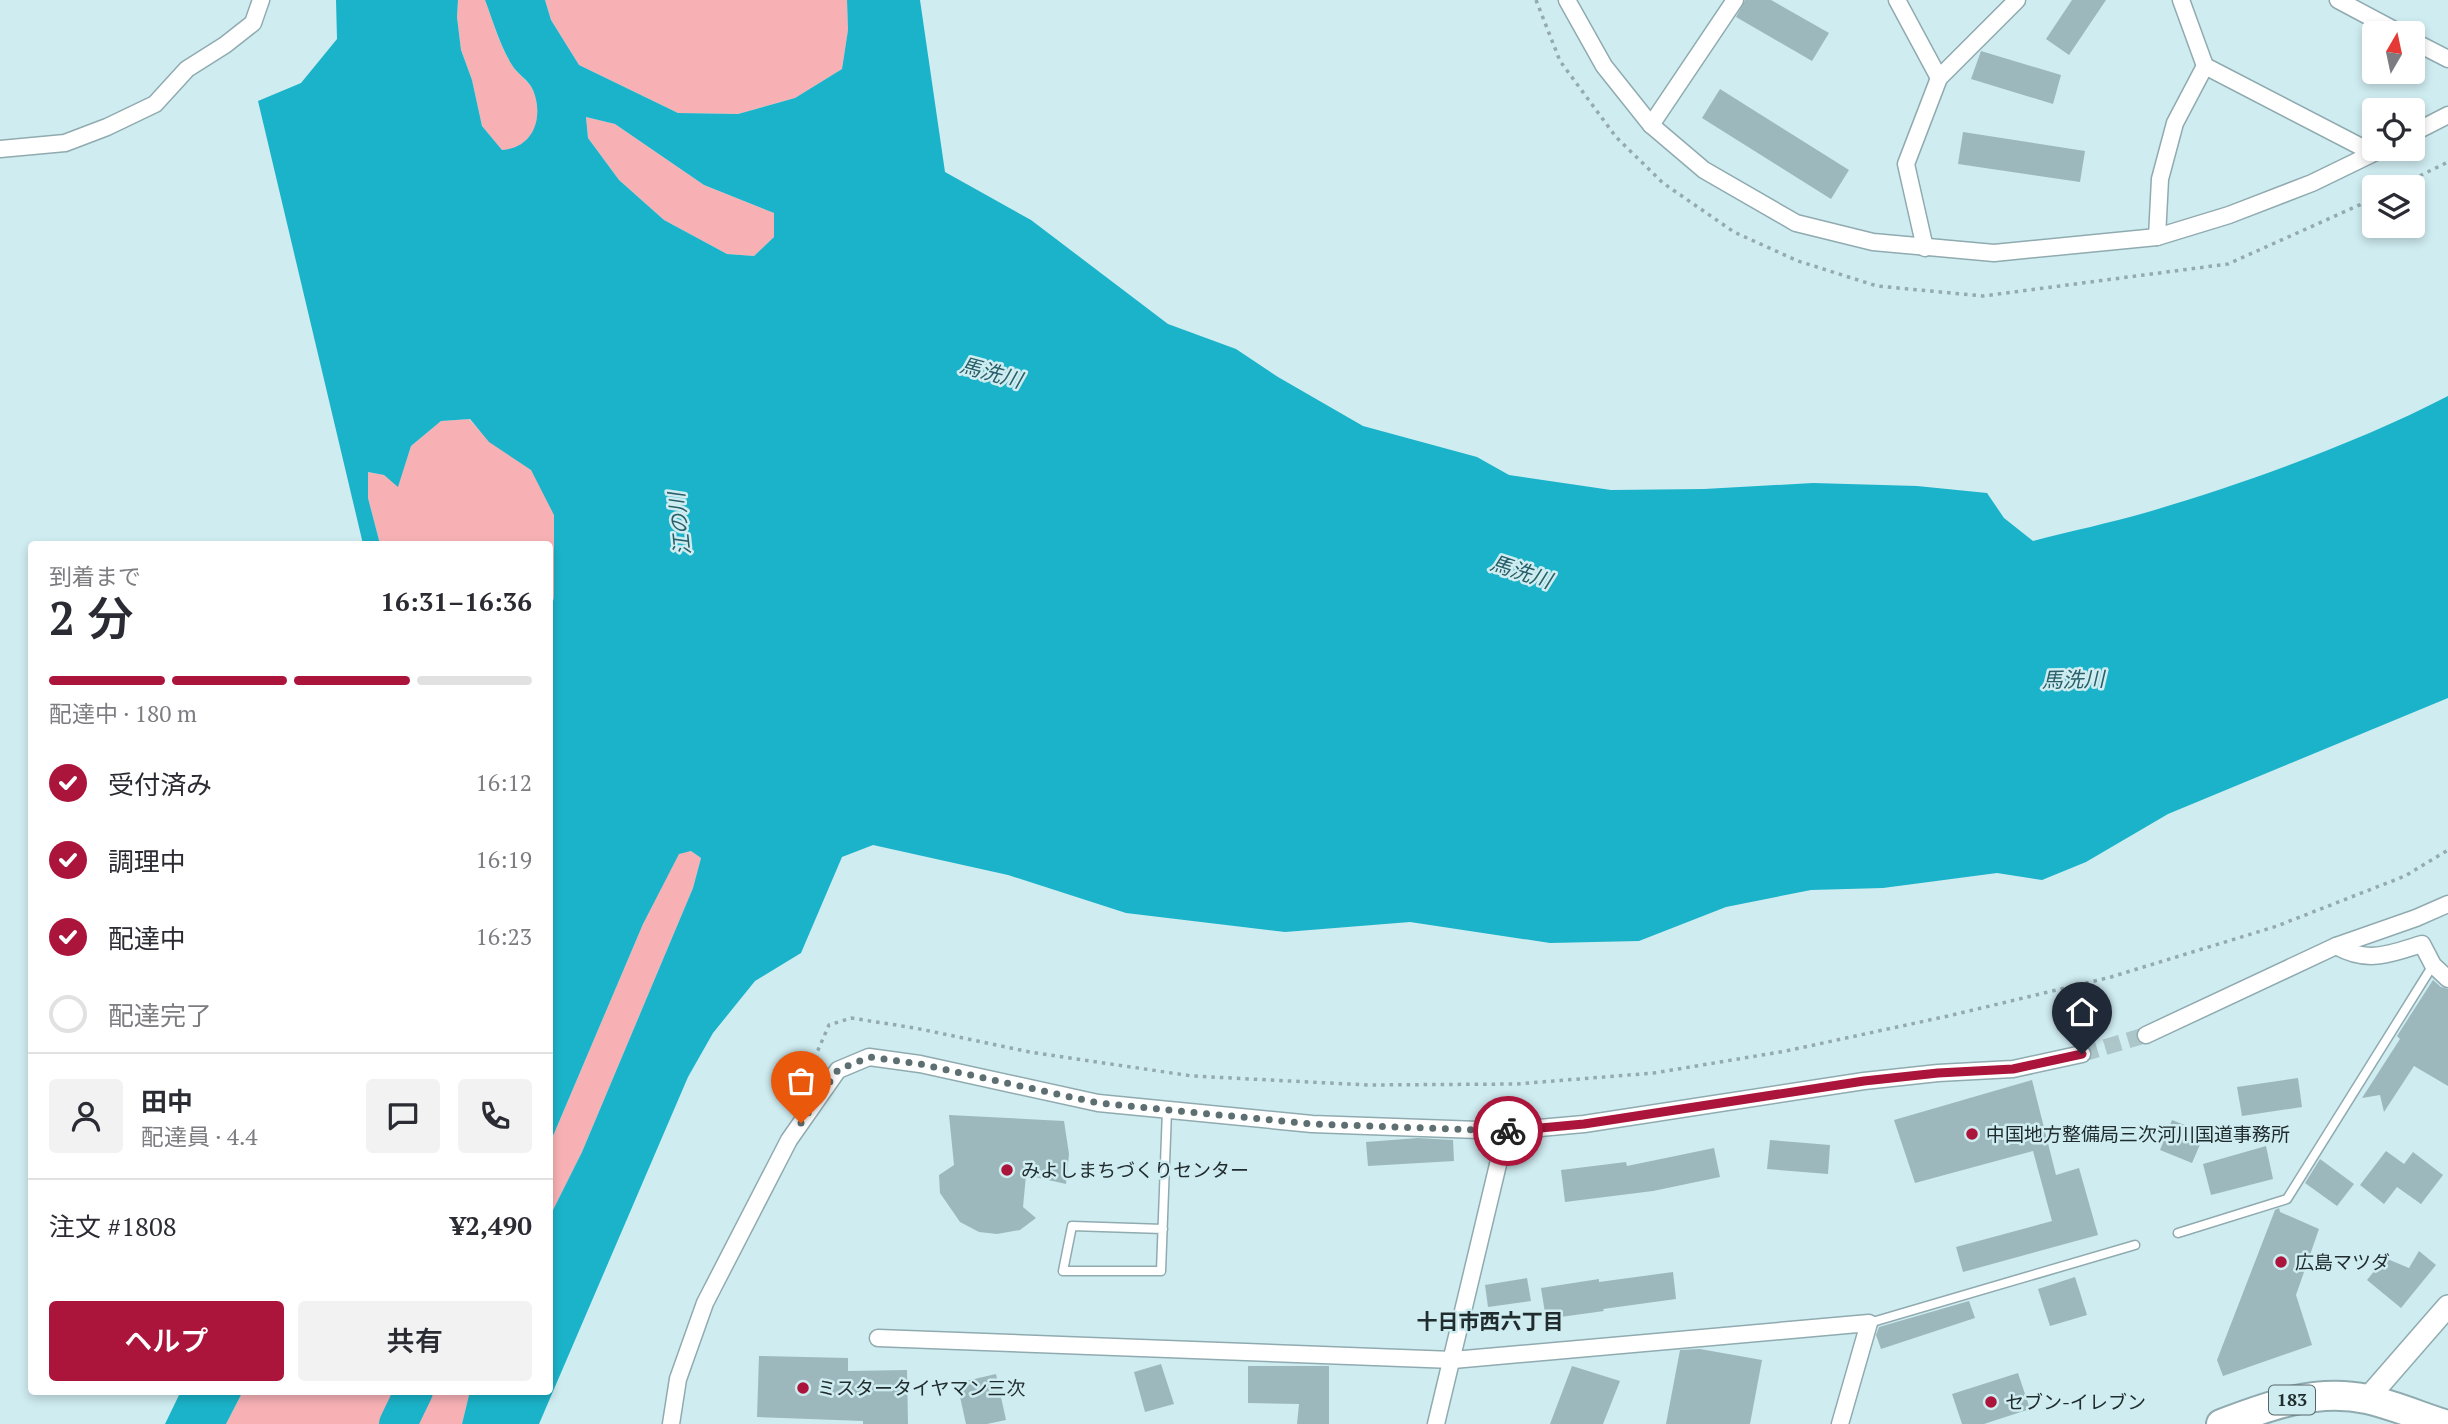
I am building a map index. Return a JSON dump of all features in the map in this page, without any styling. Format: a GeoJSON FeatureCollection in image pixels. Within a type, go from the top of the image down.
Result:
{"type":"FeatureCollection","features":[{"type":"Feature","properties":{"kind":"highway","name":"183"},"geometry":{"type":"LineString","coordinates":[[2221,1424],[2300,1398],[2336,1396],[2367,1399],[2444,1424]]}},
{"type":"Feature","properties":{"kind":"street"},"geometry":{"type":"LineString","coordinates":[[0,149],[65,143],[155,104],[187,69],[253,23],[261,0]]}},
{"type":"Feature","properties":{"kind":"street"},"geometry":{"type":"LineString","coordinates":[[1567,0],[1604,66],[1651,125],[1703,170],[1796,223],[1873,242],[1994,253],[2158,237],[2229,215],[2312,183],[2362,159]]}},
{"type":"Feature","properties":{"kind":"street"},"geometry":{"type":"LineString","coordinates":[[1651,125],[1735,0]]}},
{"type":"Feature","properties":{"kind":"street"},"geometry":{"type":"LineString","coordinates":[[1897,0],[1939,78]]}},
{"type":"Feature","properties":{"kind":"street"},"geometry":{"type":"LineString","coordinates":[[1925,248],[1906,164],[1939,78],[2017,0]]}},
{"type":"Feature","properties":{"kind":"street"},"geometry":{"type":"LineString","coordinates":[[2181,0],[2205,66],[2362,143]]}},
{"type":"Feature","properties":{"kind":"street"},"geometry":{"type":"LineString","coordinates":[[2338,0],[2377,21]]}},
{"type":"Feature","properties":{"kind":"street"},"geometry":{"type":"LineString","coordinates":[[2426,48],[2448,59]]}},
{"type":"Feature","properties":{"kind":"street"},"geometry":{"type":"LineString","coordinates":[[2158,237],[2160,179],[2175,123],[2205,66]]}},
{"type":"Feature","properties":{"kind":"street"},"geometry":{"type":"LineString","coordinates":[[2425,127],[2448,116]]}},
{"type":"Feature","properties":{"kind":"street"},"geometry":{"type":"LineString","coordinates":[[2146,1034],[2336,947],[2448,904]]}},
{"type":"Feature","properties":{"kind":"street"},"geometry":{"type":"LineString","coordinates":[[2336,947],[2351,955],[2375,958],[2422,944],[2433,965],[2448,979]]}},
{"type":"Feature","properties":{"kind":"street"},"geometry":{"type":"LineString","coordinates":[[671,1424],[678,1379],[705,1303],[789,1140],[838,1070],[869,1057],[920,1064],[1098,1103],[1312,1124],[1506,1131],[1584,1124],[1864,1081],[2013,1069],[2082,1054]]}},
{"type":"Feature","properties":{"kind":"street"},"geometry":{"type":"LineString","coordinates":[[1436,1424],[1506,1131]]}},
{"type":"Feature","properties":{"kind":"street"},"geometry":{"type":"LineString","coordinates":[[2367,1399],[2448,1306]]}},
{"type":"Feature","properties":{"kind":"street"},"geometry":{"type":"LineString","coordinates":[[878,1338],[1453,1360],[1868,1323],[1840,1424]]}},
{"type":"Feature","properties":{"kind":"lane"},"geometry":{"type":"LineString","coordinates":[[2178,1233],[2287,1199],[2433,965]]}},
{"type":"Feature","properties":{"kind":"lane"},"geometry":{"type":"LineString","coordinates":[[1163,1229],[1072,1226],[1063,1271],[1161,1271],[1163,1229],[1167,1110]]}},
{"type":"Feature","properties":{"kind":"lane"},"geometry":{"type":"LineString","coordinates":[[1868,1323],[2135,1245]]}},
{"type":"Feature","properties":{"kind":"path"},"geometry":{"type":"LineString","coordinates":[[2421,175],[2448,162]]}},
{"type":"Feature","properties":{"kind":"path"},"geometry":{"type":"LineString","coordinates":[[786,1101],[818,1050],[830,1025],[851,1018],[915,1028],[1030,1052],[1192,1076],[1368,1086],[1516,1084],[1654,1073],[1786,1051],[1948,1016],[2111,976],[2277,926],[2405,876],[2448,850]]}},
{"type":"Feature","properties":{"kind":"shaded area"},"geometry":{"type":"Polygon","coordinates":[[[458,0],[485,0],[508,58],[533,90],[537,111],[534,130],[522,144],[513,148],[502,150],[482,126],[472,80],[461,50],[458,0]]]}},
{"type":"Feature","properties":{"kind":"shaded area"},"geometry":{"type":"Polygon","coordinates":[[[545,0],[847,0],[848,30],[842,69],[795,98],[738,114],[678,113],[579,65],[551,20],[545,0]]]}},
{"type":"Feature","properties":{"kind":"shaded area"},"geometry":{"type":"Polygon","coordinates":[[[586,117],[615,124],[704,185],[774,213],[774,237],[754,256],[727,254],[664,220],[619,180],[588,138],[586,117]]]}},
{"type":"Feature","properties":{"kind":"shaded area"},"geometry":{"type":"Polygon","coordinates":[[[469,419],[490,442],[531,470],[555,515],[553,601],[553,541],[379,541],[368,498],[368,472],[384,475],[398,486],[411,446],[441,421],[469,419]]]}},
{"type":"Feature","properties":{"kind":"shaded area"},"geometry":{"type":"Polygon","coordinates":[[[691,851],[701,858],[693,888],[582,1152],[553,1210],[553,1136],[643,924],[679,853],[691,851]]]}},
{"type":"Feature","properties":{"kind":"shaded area"},"geometry":{"type":"Polygon","coordinates":[[[241,1395],[469,1395],[462,1424],[226,1424],[241,1395]]]}},
{"type":"Feature","properties":{"kind":"water","name":"馬洗川"},"geometry":{"type":"Polygon","coordinates":[[[336,0],[458,0],[461,50],[472,80],[482,126],[502,150],[522,144],[529,137],[536,120],[536,100],[531,86],[508,58],[485,0],[545,0],[551,20],[579,65],[678,113],[738,114],[795,98],[842,69],[848,30],[847,0],[920,0],[945,172],[1031,220],[1168,324],[1236,349],[1278,377],[1363,426],[1477,457],[1509,475],[1611,490],[1704,489],[1813,483],[1917,486],[1987,493],[2004,518],[2033,541],[2148,512],[2262,475],[2377,430],[2448,396],[2448,698],[2168,814],[2086,862],[2042,880],[1997,873],[1883,888],[1811,890],[1726,907],[1639,941],[1550,943],[1410,922],[1285,932],[1126,913],[1008,875],[873,845],[842,857],[801,953],[755,981],[713,1033],[688,1077],[553,1391],[553,1210],[582,1152],[693,888],[701,858],[691,851],[679,854],[643,924],[553,1136],[554,515],[531,470],[489,442],[470,419],[441,421],[411,446],[398,487],[384,475],[368,472],[368,498],[379,541],[362,541],[258,101],[301,83],[337,39],[336,0]],[[586,117],[588,138],[619,180],[664,220],[727,254],[754,256],[774,237],[774,213],[704,185],[615,124],[586,117]]]}},
{"type":"Feature","properties":{"kind":"water"},"geometry":{"type":"Polygon","coordinates":[[[179,1395],[241,1395],[226,1424],[165,1424],[179,1395]]]}},
{"type":"Feature","properties":{"kind":"water"},"geometry":{"type":"Polygon","coordinates":[[[469,1395],[551,1395],[539,1424],[462,1424],[469,1395]]]}},
{"type":"Feature","properties":{"kind":"building"},"geometry":{"type":"Polygon","coordinates":[[[1745,0],[1771,0],[1829,33],[1812,61],[1736,17],[1745,0]]]}},
{"type":"Feature","properties":{"kind":"building"},"geometry":{"type":"Polygon","coordinates":[[[2072,0],[2106,0],[2069,55],[2046,39],[2072,0]]]}},
{"type":"Feature","properties":{"kind":"building"},"geometry":{"type":"Polygon","coordinates":[[[1981,51],[2061,75],[2053,104],[1971,79],[1981,51]]]}},
{"type":"Feature","properties":{"kind":"building"},"geometry":{"type":"Polygon","coordinates":[[[1720,89],[1849,170],[1831,199],[1702,118],[1720,89]]]}},
{"type":"Feature","properties":{"kind":"building"},"geometry":{"type":"Polygon","coordinates":[[[1963,132],[2085,151],[2080,182],[1958,164],[1963,132]]]}},
{"type":"Feature","properties":{"kind":"building"},"geometry":{"type":"Polygon","coordinates":[[[2433,980],[2448,989],[2448,1086],[2414,1066],[2384,1112],[2380,1095],[2362,1098],[2400,1039],[2397,1036],[2433,980]]]}},
{"type":"Feature","properties":{"kind":"building"},"geometry":{"type":"Polygon","coordinates":[[[2298,1078],[2302,1107],[2242,1116],[2237,1087],[2298,1078]]]}},
{"type":"Feature","properties":{"kind":"building","name":"中国地方整備局三次河川国道事務所"},"geometry":{"type":"Polygon","coordinates":[[[2032,1080],[2056,1175],[2079,1168],[2098,1235],[1963,1272],[1956,1247],[2052,1221],[2033,1151],[1915,1183],[1894,1120],[2032,1080]]]}},
{"type":"Feature","properties":{"kind":"building","name":"みよしまちづくりセンター"},"geometry":{"type":"Polygon","coordinates":[[[949,1115],[1064,1121],[1069,1154],[1066,1184],[1026,1175],[1023,1207],[1036,1218],[1020,1230],[997,1234],[979,1232],[960,1222],[940,1193],[939,1175],[954,1165],[949,1115]]]}},
{"type":"Feature","properties":{"kind":"building"},"geometry":{"type":"Polygon","coordinates":[[[2172,1120],[2205,1133],[2192,1163],[2160,1150],[2172,1120]]]}},
{"type":"Feature","properties":{"kind":"building"},"geometry":{"type":"Polygon","coordinates":[[[1418,1138],[1453,1140],[1454,1161],[1368,1166],[1366,1142],[1418,1138]]]}},
{"type":"Feature","properties":{"kind":"building"},"geometry":{"type":"Polygon","coordinates":[[[1770,1140],[1830,1145],[1828,1174],[1767,1169],[1770,1140]]]}},
{"type":"Feature","properties":{"kind":"building"},"geometry":{"type":"Polygon","coordinates":[[[2266,1146],[2273,1179],[2211,1195],[2203,1164],[2266,1146]]]}},
{"type":"Feature","properties":{"kind":"building"},"geometry":{"type":"Polygon","coordinates":[[[1714,1148],[1720,1177],[1653,1191],[1565,1202],[1561,1170],[1626,1162],[1627,1166],[1714,1148]]]}},
{"type":"Feature","properties":{"kind":"building"},"geometry":{"type":"Polygon","coordinates":[[[2386,1151],[2404,1164],[2413,1152],[2443,1175],[2421,1204],[2397,1187],[2384,1204],[2360,1185],[2386,1151]]]}},
{"type":"Feature","properties":{"kind":"building"},"geometry":{"type":"Polygon","coordinates":[[[2320,1159],[2354,1184],[2337,1206],[2305,1183],[2320,1159]]]}},
{"type":"Feature","properties":{"kind":"building","name":"広島マツダ"},"geometry":{"type":"Polygon","coordinates":[[[2279,1208],[2280,1212],[2319,1229],[2296,1295],[2312,1345],[2223,1376],[2217,1360],[2275,1210],[2279,1208]]]}},
{"type":"Feature","properties":{"kind":"building"},"geometry":{"type":"Polygon","coordinates":[[[2419,1251],[2436,1265],[2401,1308],[2367,1280],[2385,1258],[2409,1268],[2419,1251]]]}},
{"type":"Feature","properties":{"kind":"building"},"geometry":{"type":"Polygon","coordinates":[[[1673,1272],[1676,1299],[1546,1319],[1541,1288],[1673,1272]]]}},
{"type":"Feature","properties":{"kind":"building"},"geometry":{"type":"Polygon","coordinates":[[[2075,1277],[2087,1315],[2050,1326],[2038,1289],[2075,1277]]]}},
{"type":"Feature","properties":{"kind":"building"},"geometry":{"type":"Polygon","coordinates":[[[1527,1278],[1531,1301],[1488,1307],[1485,1285],[1527,1278]]]}},
{"type":"Feature","properties":{"kind":"building"},"geometry":{"type":"Polygon","coordinates":[[[1969,1301],[1975,1318],[1881,1349],[1876,1335],[1879,1327],[1969,1301]]]}},
{"type":"Feature","properties":{"kind":"building"},"geometry":{"type":"Polygon","coordinates":[[[1700,1349],[1762,1360],[1750,1424],[1666,1424],[1680,1350],[1700,1349]]]}},
{"type":"Feature","properties":{"kind":"building","name":"ミスタータイヤマン三次"},"geometry":{"type":"Polygon","coordinates":[[[759,1356],[848,1358],[848,1371],[907,1370],[908,1424],[757,1417],[759,1356]]]}},
{"type":"Feature","properties":{"kind":"building"},"geometry":{"type":"Polygon","coordinates":[[[1161,1364],[1174,1404],[1145,1412],[1134,1372],[1161,1364]]]}},
{"type":"Feature","properties":{"kind":"building"},"geometry":{"type":"Polygon","coordinates":[[[1248,1366],[1329,1366],[1329,1424],[1297,1424],[1299,1404],[1248,1403],[1248,1366]]]}},
{"type":"Feature","properties":{"kind":"building"},"geometry":{"type":"Polygon","coordinates":[[[1572,1366],[1620,1381],[1603,1424],[1550,1424],[1572,1366]]]}},
{"type":"Feature","properties":{"kind":"building"},"geometry":{"type":"Polygon","coordinates":[[[2018,1373],[2030,1409],[1984,1424],[1962,1424],[1952,1394],[2018,1373]]]}},
{"type":"Feature","properties":{"kind":"building"},"geometry":{"type":"Polygon","coordinates":[[[996,1374],[1006,1420],[966,1424],[957,1383],[996,1374]]]}},
{"type":"Feature","properties":{"kind":"waterway","name":"江の川"},"geometry":{"type":"LineString","coordinates":[[398,1424],[412,1395]]}},
{"type":"Feature","properties":{"kind":"tunnel"},"geometry":{"type":"LineString","coordinates":[[2082,1054],[2146,1035]]}},
{"type":"Feature","properties":{"kind":"way so far"},"geometry":{"type":"LineString","coordinates":[[801,1123],[838,1070],[869,1057],[920,1064],[1098,1103],[1312,1124],[1508,1131]]}},
{"type":"Feature","properties":{"kind":"place","name":"中国地方整備局三次河川国道事務所"},"geometry":{"type":"Point","coordinates":[1972,1134]}},
{"type":"Feature","properties":{"kind":"place","name":"みよしまちづくりセンター"},"geometry":{"type":"Point","coordinates":[1007,1170]}},
{"type":"Feature","properties":{"kind":"place","name":"広島マツダ"},"geometry":{"type":"Point","coordinates":[2281,1262]}},
{"type":"Feature","properties":{"kind":"place","name":"ミスタータイヤマン三次"},"geometry":{"type":"Point","coordinates":[803,1388]}},
{"type":"Feature","properties":{"kind":"place","name":"セブン-イレブン"},"geometry":{"type":"Point","coordinates":[1991,1402]}},
{"type":"Feature","properties":{"kind":"district","name":"十日市西六丁目"},"geometry":{"type":"Point","coordinates":[1490,1322]}},
{"type":"Feature","properties":{"kind":"route"},"geometry":{"type":"LineString","coordinates":[[1508,1131],[1584,1124],[1864,1081],[2013,1069],[2082,1054]]}}]}
